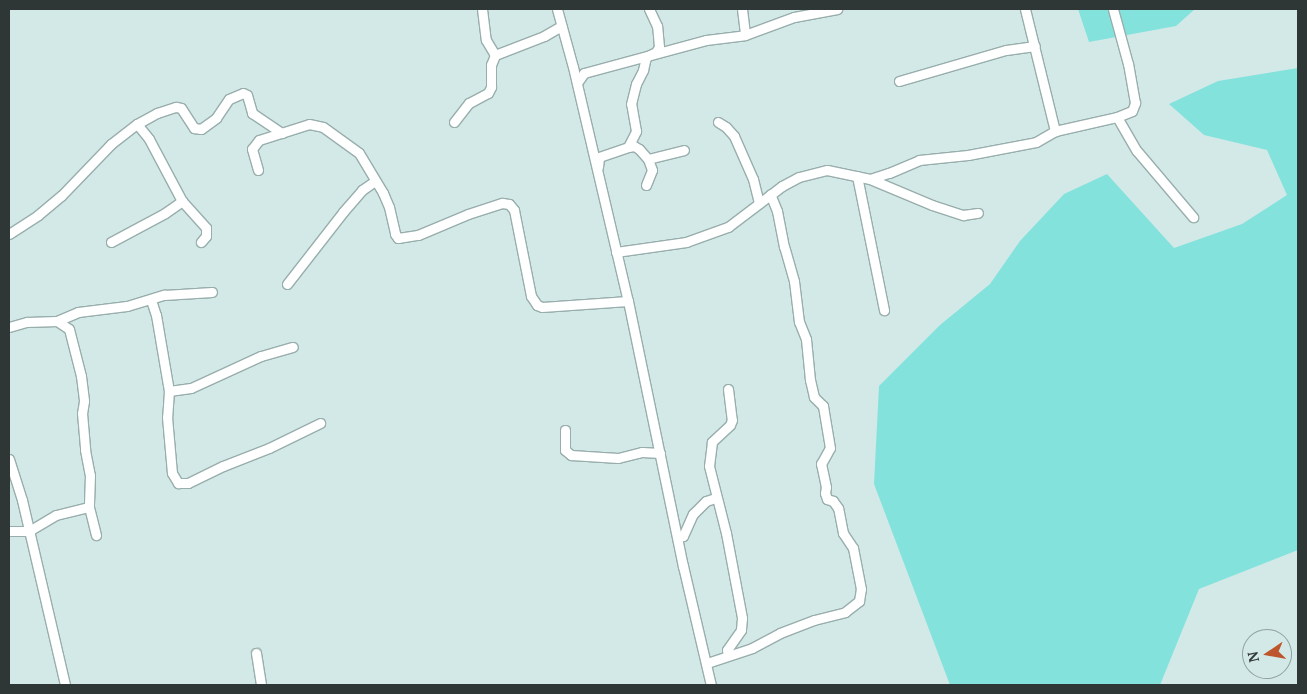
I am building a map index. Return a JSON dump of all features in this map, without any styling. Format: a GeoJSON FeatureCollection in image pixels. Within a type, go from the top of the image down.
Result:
{"type":"FeatureCollection","features":[{"type":"Feature","properties":{"kind":"street"},"geometry":{"type":"LineString","coordinates":[[482,9],[486,40],[495,55]]}},
{"type":"Feature","properties":{"kind":"street"},"geometry":{"type":"LineString","coordinates":[[558,9],[561,26],[574,67],[628,301],[711,685]]}},
{"type":"Feature","properties":{"kind":"street"},"geometry":{"type":"LineString","coordinates":[[628,147],[636,131],[631,104],[646,57],[656,52],[659,46],[657,26],[649,9]]}},
{"type":"Feature","properties":{"kind":"street"},"geometry":{"type":"LineString","coordinates":[[742,9],[745,35]]}},
{"type":"Feature","properties":{"kind":"street"},"geometry":{"type":"LineString","coordinates":[[577,83],[584,73],[706,40],[745,35],[783,20],[837,9]]}},
{"type":"Feature","properties":{"kind":"street"},"geometry":{"type":"LineString","coordinates":[[1025,9],[1055,131]]}},
{"type":"Feature","properties":{"kind":"street"},"geometry":{"type":"LineString","coordinates":[[870,178],[889,173],[919,160],[968,155],[1036,142],[1055,131],[1117,117],[1132,111],[1135,103],[1128,64],[1113,9]]}},
{"type":"Feature","properties":{"kind":"street"},"geometry":{"type":"LineString","coordinates":[[454,122],[469,103],[488,93],[491,87],[491,65],[495,55],[544,36],[561,26]]}},
{"type":"Feature","properties":{"kind":"street"},"geometry":{"type":"LineString","coordinates":[[899,81],[1006,50],[1035,46]]}},
{"type":"Feature","properties":{"kind":"street"},"geometry":{"type":"LineString","coordinates":[[574,67],[584,73]]}},
{"type":"Feature","properties":{"kind":"street"},"geometry":{"type":"LineString","coordinates":[[9,234],[38,215],[61,196],[111,144],[137,124],[157,113],[176,107],[182,108],[194,128],[201,129],[216,118],[229,99],[243,93],[247,95],[252,112],[282,133]]}},
{"type":"Feature","properties":{"kind":"street"},"geometry":{"type":"LineString","coordinates":[[1117,117],[1137,151],[1193,217]]}},
{"type":"Feature","properties":{"kind":"street"},"geometry":{"type":"LineString","coordinates":[[718,122],[726,126],[734,136],[753,179],[759,203]]}},
{"type":"Feature","properties":{"kind":"street"},"geometry":{"type":"LineString","coordinates":[[137,124],[148,139],[182,201],[206,228],[206,236],[201,242]]}},
{"type":"Feature","properties":{"kind":"street"},"geometry":{"type":"LineString","coordinates":[[258,170],[253,146],[259,140],[309,124],[323,128],[359,153],[389,207],[395,234],[398,238],[428,232],[468,214],[502,203],[512,206],[524,254],[531,296],[537,305],[542,307],[628,301]]}},
{"type":"Feature","properties":{"kind":"street"},"geometry":{"type":"LineString","coordinates":[[598,175],[597,162],[599,157],[634,146],[648,158],[652,170],[646,185]]}},
{"type":"Feature","properties":{"kind":"street"},"geometry":{"type":"LineString","coordinates":[[648,158],[684,150]]}},
{"type":"Feature","properties":{"kind":"street"},"geometry":{"type":"LineString","coordinates":[[616,252],[686,242],[709,232],[728,227],[770,194],[799,176],[827,170],[870,178],[942,209],[966,215],[978,213]]}},
{"type":"Feature","properties":{"kind":"street"},"geometry":{"type":"LineString","coordinates":[[857,176],[884,310]]}},
{"type":"Feature","properties":{"kind":"street"},"geometry":{"type":"LineString","coordinates":[[287,284],[342,212],[362,190],[375,181]]}},
{"type":"Feature","properties":{"kind":"street"},"geometry":{"type":"LineString","coordinates":[[707,663],[752,648],[780,633],[814,620],[845,612],[859,600],[861,589],[853,548],[843,533],[838,508],[825,493],[826,487],[821,464],[830,448],[823,406],[814,397],[810,380],[806,339],[799,322],[794,281],[784,247],[778,210],[770,194]]}},
{"type":"Feature","properties":{"kind":"street"},"geometry":{"type":"LineString","coordinates":[[111,242],[158,217],[182,201]]}},
{"type":"Feature","properties":{"kind":"street"},"geometry":{"type":"LineString","coordinates":[[9,327],[27,322],[57,322],[78,312],[127,306],[173,294],[212,292]]}},
{"type":"Feature","properties":{"kind":"street"},"geometry":{"type":"LineString","coordinates":[[151,300],[156,315],[169,391],[167,417],[172,473],[178,483],[188,483],[223,466],[269,448],[320,423]]}},
{"type":"Feature","properties":{"kind":"street"},"geometry":{"type":"LineString","coordinates":[[69,316],[69,329],[81,376],[84,401],[82,413],[85,450],[90,475],[89,507],[96,535]]}},
{"type":"Feature","properties":{"kind":"street"},"geometry":{"type":"LineString","coordinates":[[57,322],[69,329]]}},
{"type":"Feature","properties":{"kind":"street"},"geometry":{"type":"LineString","coordinates":[[169,391],[191,388],[261,356],[293,347]]}},
{"type":"Feature","properties":{"kind":"street"},"geometry":{"type":"LineString","coordinates":[[728,389],[732,420],[730,425],[712,442],[709,466],[715,498],[726,533],[742,618],[741,630],[727,650],[728,655]]}},
{"type":"Feature","properties":{"kind":"street"},"geometry":{"type":"LineString","coordinates":[[565,430],[565,450],[571,455],[618,458],[642,452],[660,453]]}},
{"type":"Feature","properties":{"kind":"street"},"geometry":{"type":"LineString","coordinates":[[9,459],[29,531],[65,685]]}},
{"type":"Feature","properties":{"kind":"street"},"geometry":{"type":"LineString","coordinates":[[678,537],[683,536],[693,514],[706,501],[715,498]]}},
{"type":"Feature","properties":{"kind":"street"},"geometry":{"type":"LineString","coordinates":[[9,530],[23,533],[56,515],[89,507]]}},
{"type":"Feature","properties":{"kind":"street"},"geometry":{"type":"LineString","coordinates":[[256,653],[261,685]]}},
{"type":"Feature","properties":{"kind":"shaded area"},"geometry":{"type":"Polygon","coordinates":[[[1078,9],[1195,9],[1176,26],[1089,42],[1078,9]]]}},
{"type":"Feature","properties":{"kind":"shaded area"},"geometry":{"type":"Polygon","coordinates":[[[1298,68],[1298,550],[1199,589],[1160,685],[950,685],[874,484],[879,386],[940,325],[990,284],[1020,241],[1064,194],[1107,174],[1174,248],[1242,224],[1287,195],[1267,150],[1204,135],[1169,104],[1218,81],[1298,68]]]}}]}
